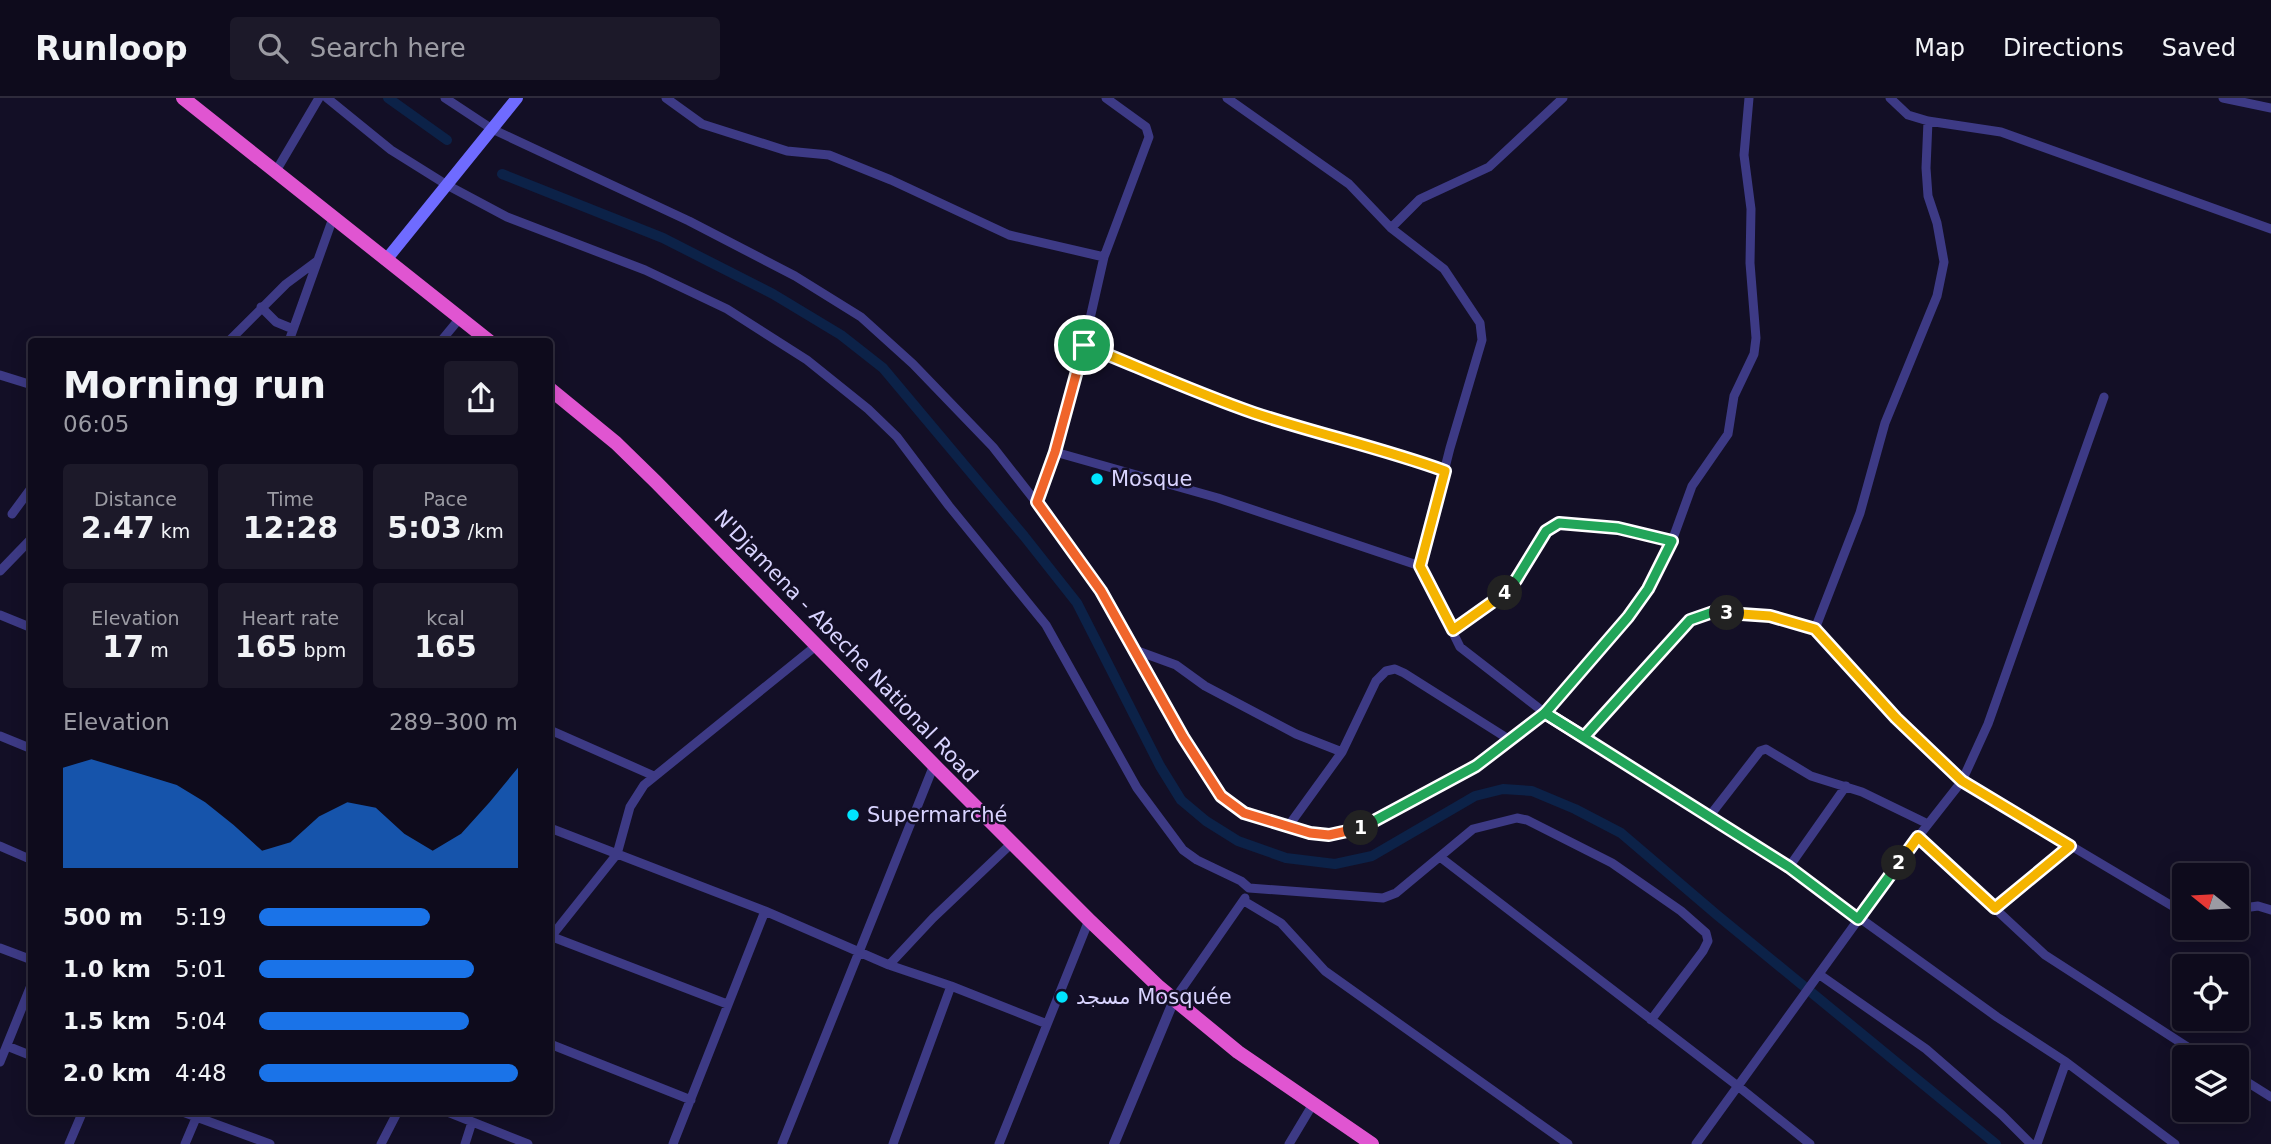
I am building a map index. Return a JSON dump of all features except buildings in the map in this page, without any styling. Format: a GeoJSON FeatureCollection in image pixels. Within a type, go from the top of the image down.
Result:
{"type":"FeatureCollection","features":[{"type":"Feature","properties":{"kind":"highway"},"geometry":{"type":"LineString","coordinates":[[183,98],[485,338]]}},
{"type":"Feature","properties":{"kind":"highway","name":"N'Djamena - Abeche National Road"},"geometry":{"type":"LineString","coordinates":[[553,391],[616,443],[1088,920],[1174,1000],[1238,1052],[1372,1144]]}},
{"type":"Feature","properties":{"kind":"main road"},"geometry":{"type":"LineString","coordinates":[[386,260],[517,98]]}},
{"type":"Feature","properties":{"kind":"street"},"geometry":{"type":"LineString","coordinates":[[276,171],[319,98]]}},
{"type":"Feature","properties":{"kind":"street"},"geometry":{"type":"LineString","coordinates":[[327,98],[391,150],[447,185],[508,217],[645,270],[727,309],[807,360],[868,409],[897,437],[949,506],[1046,625],[1137,788],[1183,850],[1196,860],[1241,881],[1249,888],[1390,897],[1473,830],[1517,818],[1527,820],[1612,863],[1681,911],[1706,933],[1707,941],[1651,1020]]}},
{"type":"Feature","properties":{"kind":"street"},"geometry":{"type":"LineString","coordinates":[[445,98],[492,129],[689,221],[795,276],[861,317],[914,365],[993,447],[1037,502],[1101,591],[1215,789],[1244,813],[1287,828],[1329,835],[1368,825],[1476,766],[1510,740],[1545,713],[1628,617],[1648,589],[1672,541],[1692,486],[1728,434],[1734,396],[1754,354],[1756,338],[1750,263],[1751,209],[1744,155],[1749,98]]}},
{"type":"Feature","properties":{"kind":"street"},"geometry":{"type":"LineString","coordinates":[[666,98],[702,124],[787,151],[829,155],[891,180],[1009,235],[1104,257]]}},
{"type":"Feature","properties":{"kind":"street"},"geometry":{"type":"LineString","coordinates":[[1037,502],[1055,452],[1104,257],[1149,136],[1146,127],[1106,98]]}},
{"type":"Feature","properties":{"kind":"street"},"geometry":{"type":"LineString","coordinates":[[1227,98],[1349,184],[1391,228],[1444,269],[1480,323],[1482,340],[1420,566],[1460,647],[1545,713],[1789,867],[1997,1017],[2066,1062],[2175,1144]]}},
{"type":"Feature","properties":{"kind":"street"},"geometry":{"type":"LineString","coordinates":[[1391,228],[1420,199],[1489,167],[1563,98]]}},
{"type":"Feature","properties":{"kind":"street"},"geometry":{"type":"LineString","coordinates":[[1890,98],[1908,115],[1928,121],[2001,132],[2271,229]]}},
{"type":"Feature","properties":{"kind":"street"},"geometry":{"type":"LineString","coordinates":[[2223,98],[2271,108]]}},
{"type":"Feature","properties":{"kind":"street"},"geometry":{"type":"LineString","coordinates":[[1815,629],[1860,513],[1885,423],[1937,296],[1944,262],[1937,223],[1928,197],[1928,121]]}},
{"type":"Feature","properties":{"kind":"street"},"geometry":{"type":"LineString","coordinates":[[290,338],[333,218]]}},
{"type":"Feature","properties":{"kind":"street"},"geometry":{"type":"LineString","coordinates":[[232,338],[286,284],[317,261]]}},
{"type":"Feature","properties":{"kind":"street"},"geometry":{"type":"LineString","coordinates":[[261,307],[276,322],[293,330]]}},
{"type":"Feature","properties":{"kind":"street"},"geometry":{"type":"LineString","coordinates":[[443,338],[460,318]]}},
{"type":"Feature","properties":{"kind":"street"},"geometry":{"type":"LineString","coordinates":[[1084,345],[1257,414],[1410,458],[1445,471]]}},
{"type":"Feature","properties":{"kind":"street"},"geometry":{"type":"LineString","coordinates":[[0,375],[28,384]]}},
{"type":"Feature","properties":{"kind":"street"},"geometry":{"type":"LineString","coordinates":[[1696,1144],[1918,837],[1962,781],[1988,724],[2104,397]]}},
{"type":"Feature","properties":{"kind":"street"},"geometry":{"type":"LineString","coordinates":[[1055,452],[1218,498],[1420,566]]}},
{"type":"Feature","properties":{"kind":"street"},"geometry":{"type":"LineString","coordinates":[[12,514],[28,492]]}},
{"type":"Feature","properties":{"kind":"street"},"geometry":{"type":"LineString","coordinates":[[1453,630],[1504,594],[1516,580],[1546,531],[1559,523],[1618,528],[1672,541]]}},
{"type":"Feature","properties":{"kind":"street"},"geometry":{"type":"LineString","coordinates":[[0,570],[28,541]]}},
{"type":"Feature","properties":{"kind":"street"},"geometry":{"type":"LineString","coordinates":[[1584,737],[1680,630],[1698,616],[1713,612],[1770,616],[1815,629],[1896,718],[1962,781],[2172,906]]}},
{"type":"Feature","properties":{"kind":"street"},"geometry":{"type":"LineString","coordinates":[[0,615],[28,626]]}},
{"type":"Feature","properties":{"kind":"street"},"geometry":{"type":"LineString","coordinates":[[553,933],[617,854],[635,796],[654,776],[817,645]]}},
{"type":"Feature","properties":{"kind":"street"},"geometry":{"type":"LineString","coordinates":[[1135,650],[1176,666],[1205,685],[1296,734],[1342,752]]}},
{"type":"Feature","properties":{"kind":"street"},"geometry":{"type":"LineString","coordinates":[[1287,828],[1342,752],[1376,681],[1386,671],[1395,669],[1510,740]]}},
{"type":"Feature","properties":{"kind":"street"},"geometry":{"type":"LineString","coordinates":[[553,731],[654,776]]}},
{"type":"Feature","properties":{"kind":"street"},"geometry":{"type":"LineString","coordinates":[[0,736],[28,747]]}},
{"type":"Feature","properties":{"kind":"street"},"geometry":{"type":"LineString","coordinates":[[1708,818],[1760,751],[1766,750],[1811,776],[1846,786],[1928,824]]}},
{"type":"Feature","properties":{"kind":"street"},"geometry":{"type":"LineString","coordinates":[[782,1144],[934,765]]}},
{"type":"Feature","properties":{"kind":"street"},"geometry":{"type":"LineString","coordinates":[[1789,867],[1846,786]]}},
{"type":"Feature","properties":{"kind":"street"},"geometry":{"type":"LineString","coordinates":[[553,829],[765,911],[889,965],[1047,1024]]}},
{"type":"Feature","properties":{"kind":"street"},"geometry":{"type":"LineString","coordinates":[[1918,837],[2045,955],[2184,1045]]}},
{"type":"Feature","properties":{"kind":"street"},"geometry":{"type":"LineString","coordinates":[[889,965],[933,918],[1012,843]]}},
{"type":"Feature","properties":{"kind":"street"},"geometry":{"type":"LineString","coordinates":[[0,846],[28,858]]}},
{"type":"Feature","properties":{"kind":"street"},"geometry":{"type":"LineString","coordinates":[[1995,908],[2070,846]]}},
{"type":"Feature","properties":{"kind":"street"},"geometry":{"type":"LineString","coordinates":[[1440,857],[1810,1144]]}},
{"type":"Feature","properties":{"kind":"street"},"geometry":{"type":"LineString","coordinates":[[1114,1144],[1174,1000],[1244,901],[1249,888]]}},
{"type":"Feature","properties":{"kind":"street"},"geometry":{"type":"LineString","coordinates":[[1244,901],[1281,923],[1320,967],[1346,987],[1568,1144]]}},
{"type":"Feature","properties":{"kind":"street"},"geometry":{"type":"LineString","coordinates":[[2249,907],[2258,906],[2271,910]]}},
{"type":"Feature","properties":{"kind":"street"},"geometry":{"type":"LineString","coordinates":[[673,1144],[765,911]]}},
{"type":"Feature","properties":{"kind":"street"},"geometry":{"type":"LineString","coordinates":[[999,1144],[1088,920]]}},
{"type":"Feature","properties":{"kind":"street"},"geometry":{"type":"LineString","coordinates":[[553,938],[727,1004]]}},
{"type":"Feature","properties":{"kind":"street"},"geometry":{"type":"LineString","coordinates":[[0,948],[28,958]]}},
{"type":"Feature","properties":{"kind":"street"},"geometry":{"type":"LineString","coordinates":[[1820,975],[1926,1049],[2031,1144]]}},
{"type":"Feature","properties":{"kind":"street"},"geometry":{"type":"LineString","coordinates":[[893,1144],[951,986]]}},
{"type":"Feature","properties":{"kind":"street"},"geometry":{"type":"LineString","coordinates":[[0,1062],[28,993]]}},
{"type":"Feature","properties":{"kind":"street"},"geometry":{"type":"LineString","coordinates":[[553,1045],[691,1100]]}},
{"type":"Feature","properties":{"kind":"street"},"geometry":{"type":"LineString","coordinates":[[7,1046],[28,1054]]}},
{"type":"Feature","properties":{"kind":"street"},"geometry":{"type":"LineString","coordinates":[[2037,1144],[2066,1062]]}},
{"type":"Feature","properties":{"kind":"street"},"geometry":{"type":"LineString","coordinates":[[2249,1083],[2271,1097]]}},
{"type":"Feature","properties":{"kind":"street"},"geometry":{"type":"LineString","coordinates":[[1289,1144],[1313,1104]]}},
{"type":"Feature","properties":{"kind":"street"},"geometry":{"type":"LineString","coordinates":[[69,1144],[81,1115]]}},
{"type":"Feature","properties":{"kind":"street"},"geometry":{"type":"LineString","coordinates":[[185,1144],[197,1115]]}},
{"type":"Feature","properties":{"kind":"street"},"geometry":{"type":"LineString","coordinates":[[199,1115],[270,1144]]}},
{"type":"Feature","properties":{"kind":"street"},"geometry":{"type":"LineString","coordinates":[[381,1144],[396,1115]]}},
{"type":"Feature","properties":{"kind":"street"},"geometry":{"type":"LineString","coordinates":[[455,1115],[528,1144]]}},
{"type":"Feature","properties":{"kind":"street"},"geometry":{"type":"LineString","coordinates":[[465,1144],[472,1122]]}},
{"type":"Feature","properties":{"kind":"waterway"},"geometry":{"type":"LineString","coordinates":[[388,98],[447,140]]}},
{"type":"Feature","properties":{"kind":"waterway"},"geometry":{"type":"LineString","coordinates":[[502,174],[663,238],[773,294],[841,335],[883,368],[1077,603],[1160,766],[1181,800],[1206,821],[1238,841],[1286,858],[1335,864],[1372,856],[1475,796],[1503,789],[1532,791],[1621,833],[1996,1144]]}},
{"type":"Feature","properties":{"kind":"place","name":"Mosque"},"geometry":{"type":"Point","coordinates":[1097,479]}},
{"type":"Feature","properties":{"kind":"place","name":"Supermarché"},"geometry":{"type":"Point","coordinates":[853,815]}},
{"type":"Feature","properties":{"kind":"place","name":"مسجد Mosquée"},"geometry":{"type":"Point","coordinates":[1062,997]}},
{"type":"Feature","properties":{"kind":"route"},"geometry":{"type":"LineString","coordinates":[[1084,345],[1055,452],[1037,502],[1101,591],[1202,770],[1221,796],[1244,813],[1310,833],[1329,835],[1349,832],[1368,825],[1476,766],[1545,713],[1789,867],[1858,919],[1918,837],[1995,908],[2070,846],[1962,781],[1896,718],[1815,629],[1770,616],[1713,612],[1690,620],[1584,737],[1545,713],[1628,617],[1648,589],[1672,541],[1618,528],[1559,523],[1546,531],[1516,580],[1504,594],[1453,630],[1420,566],[1445,471],[1410,458],[1257,414],[1084,345]]}}]}
